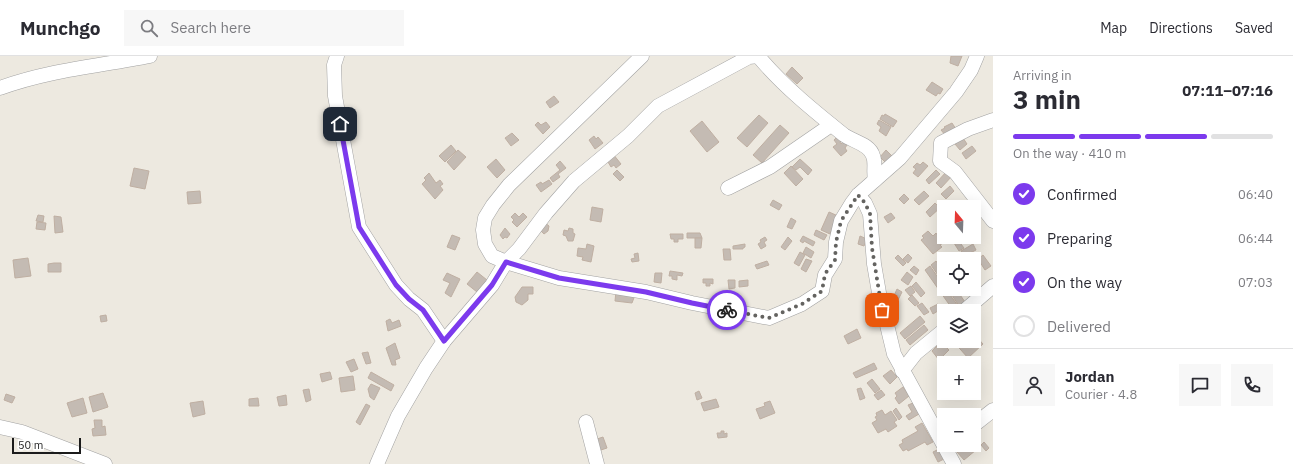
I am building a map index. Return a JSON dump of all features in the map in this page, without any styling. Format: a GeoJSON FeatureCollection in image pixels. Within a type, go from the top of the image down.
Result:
{"type":"FeatureCollection","features":[{"type":"Feature","properties":{"kind":"street"},"geometry":{"type":"LineString","coordinates":[[0,88],[26,78],[82,66],[150,56]]}},
{"type":"Feature","properties":{"kind":"street"},"geometry":{"type":"LineString","coordinates":[[337,56],[334,65],[335,96],[359,227],[396,285],[409,299],[423,310],[444,341]]}},
{"type":"Feature","properties":{"kind":"street"},"geometry":{"type":"LineString","coordinates":[[642,56],[509,185],[485,218],[483,230],[485,244],[492,256],[506,262],[559,278],[646,292],[692,303],[769,318],[802,304],[822,291],[825,274],[835,260],[836,242],[841,221],[858,195],[900,158],[956,92],[971,70],[977,56]]}},
{"type":"Feature","properties":{"kind":"street"},"geometry":{"type":"LineString","coordinates":[[377,464],[398,416],[426,368],[444,341],[492,285],[506,262],[519,249],[546,213],[574,181],[628,136],[658,106],[749,57],[758,56],[792,91],[831,125],[849,139],[866,146],[873,155],[875,180]]}},
{"type":"Feature","properties":{"kind":"street"},"geometry":{"type":"LineString","coordinates":[[993,120],[941,143],[940,161],[955,172],[993,221]]}},
{"type":"Feature","properties":{"kind":"street"},"geometry":{"type":"LineString","coordinates":[[728,188],[770,167],[831,125]]}},
{"type":"Feature","properties":{"kind":"street"},"geometry":{"type":"LineString","coordinates":[[858,195],[865,203],[870,214],[872,248],[882,310],[894,354],[902,371],[937,429]]}},
{"type":"Feature","properties":{"kind":"street"},"geometry":{"type":"LineString","coordinates":[[972,304],[993,286]]}},
{"type":"Feature","properties":{"kind":"street"},"geometry":{"type":"LineString","coordinates":[[902,371],[906,368],[916,353],[937,336]]}},
{"type":"Feature","properties":{"kind":"street"},"geometry":{"type":"LineString","coordinates":[[981,420],[993,410]]}},
{"type":"Feature","properties":{"kind":"street"},"geometry":{"type":"LineString","coordinates":[[586,422],[597,464]]}},
{"type":"Feature","properties":{"kind":"street"},"geometry":{"type":"LineString","coordinates":[[0,426],[22,432],[105,464]]}},
{"type":"Feature","properties":{"kind":"street"},"geometry":{"type":"LineString","coordinates":[[950,452],[954,464]]}},
{"type":"Feature","properties":{"kind":"building"},"geometry":{"type":"Polygon","coordinates":[[[951,56],[962,56],[958,66],[950,63],[951,56]]]}},
{"type":"Feature","properties":{"kind":"building"},"geometry":{"type":"Polygon","coordinates":[[[792,67],[803,78],[797,84],[786,74],[792,67]]]}},
{"type":"Feature","properties":{"kind":"building"},"geometry":{"type":"Polygon","coordinates":[[[932,82],[943,89],[940,94],[938,93],[936,96],[926,90],[932,82]]]}},
{"type":"Feature","properties":{"kind":"building"},"geometry":{"type":"Polygon","coordinates":[[[554,96],[559,102],[550,108],[546,102],[554,96]]]}},
{"type":"Feature","properties":{"kind":"building"},"geometry":{"type":"Polygon","coordinates":[[[885,114],[897,121],[893,127],[880,119],[882,115],[884,116],[885,114]]]}},
{"type":"Feature","properties":{"kind":"building"},"geometry":{"type":"Polygon","coordinates":[[[759,115],[768,123],[747,147],[737,138],[759,115]]]}},
{"type":"Feature","properties":{"kind":"building"},"geometry":{"type":"Polygon","coordinates":[[[879,120],[891,127],[886,136],[879,131],[881,127],[877,124],[879,120]]]}},
{"type":"Feature","properties":{"kind":"building"},"geometry":{"type":"Polygon","coordinates":[[[702,121],[719,142],[707,152],[690,131],[702,121]]]}},
{"type":"Feature","properties":{"kind":"building"},"geometry":{"type":"Polygon","coordinates":[[[538,122],[541,125],[546,122],[550,127],[543,134],[535,125],[538,122]]]}},
{"type":"Feature","properties":{"kind":"building"},"geometry":{"type":"Polygon","coordinates":[[[952,123],[956,129],[946,136],[941,130],[952,123]]]}},
{"type":"Feature","properties":{"kind":"building"},"geometry":{"type":"Polygon","coordinates":[[[780,125],[789,133],[762,163],[753,155],[780,125]]]}},
{"type":"Feature","properties":{"kind":"building"},"geometry":{"type":"Polygon","coordinates":[[[512,133],[519,140],[511,146],[505,138],[512,133]]]}},
{"type":"Feature","properties":{"kind":"building"},"geometry":{"type":"Polygon","coordinates":[[[594,136],[596,139],[598,137],[603,143],[595,149],[589,140],[594,136]]]}},
{"type":"Feature","properties":{"kind":"building"},"geometry":{"type":"Polygon","coordinates":[[[838,136],[842,140],[840,142],[841,144],[844,141],[847,145],[845,148],[847,151],[841,156],[833,147],[837,144],[834,140],[838,136]]]}},
{"type":"Feature","properties":{"kind":"building"},"geometry":{"type":"Polygon","coordinates":[[[963,138],[967,144],[960,150],[955,144],[963,138]]]}},
{"type":"Feature","properties":{"kind":"building"},"geometry":{"type":"Polygon","coordinates":[[[451,145],[456,151],[445,162],[439,156],[451,145]]]}},
{"type":"Feature","properties":{"kind":"building"},"geometry":{"type":"Polygon","coordinates":[[[972,146],[976,151],[966,159],[962,153],[972,146]]]}},
{"type":"Feature","properties":{"kind":"building"},"geometry":{"type":"Polygon","coordinates":[[[458,150],[466,157],[454,170],[447,162],[458,150]]]}},
{"type":"Feature","properties":{"kind":"building"},"geometry":{"type":"Polygon","coordinates":[[[886,150],[892,156],[886,163],[880,157],[886,150]]]}},
{"type":"Feature","properties":{"kind":"building"},"geometry":{"type":"Polygon","coordinates":[[[613,154],[621,164],[616,168],[614,165],[611,167],[608,162],[613,154]]]}},
{"type":"Feature","properties":{"kind":"building"},"geometry":{"type":"Polygon","coordinates":[[[496,159],[505,170],[497,178],[487,167],[496,159]]]}},
{"type":"Feature","properties":{"kind":"building"},"geometry":{"type":"Polygon","coordinates":[[[800,159],[812,170],[808,175],[800,167],[796,170],[792,167],[800,159]]]}},
{"type":"Feature","properties":{"kind":"building"},"geometry":{"type":"Polygon","coordinates":[[[560,161],[566,168],[558,174],[560,177],[553,182],[550,178],[560,170],[556,165],[560,161]]]}},
{"type":"Feature","properties":{"kind":"building"},"geometry":{"type":"Polygon","coordinates":[[[923,162],[928,166],[918,177],[913,173],[916,169],[913,167],[917,163],[920,165],[923,162]]]}},
{"type":"Feature","properties":{"kind":"building"},"geometry":{"type":"Polygon","coordinates":[[[791,166],[803,179],[796,186],[784,173],[791,166]]]}},
{"type":"Feature","properties":{"kind":"building"},"geometry":{"type":"Polygon","coordinates":[[[134,168],[149,171],[145,189],[130,186],[134,168]]]}},
{"type":"Feature","properties":{"kind":"building"},"geometry":{"type":"Polygon","coordinates":[[[617,170],[624,177],[620,181],[613,174],[617,170]]]}},
{"type":"Feature","properties":{"kind":"building"},"geometry":{"type":"Polygon","coordinates":[[[936,170],[940,174],[929,184],[926,180],[936,170]]]}},
{"type":"Feature","properties":{"kind":"building"},"geometry":{"type":"Polygon","coordinates":[[[947,171],[952,176],[941,188],[936,183],[947,171]]]}},
{"type":"Feature","properties":{"kind":"building"},"geometry":{"type":"Polygon","coordinates":[[[429,173],[436,183],[440,180],[443,184],[440,186],[443,190],[435,199],[422,184],[426,180],[424,178],[429,173]]]}},
{"type":"Feature","properties":{"kind":"building"},"geometry":{"type":"Polygon","coordinates":[[[549,180],[552,184],[541,192],[536,185],[541,182],[542,184],[549,180]]]}},
{"type":"Feature","properties":{"kind":"building"},"geometry":{"type":"Polygon","coordinates":[[[950,186],[954,191],[946,199],[941,194],[950,186]]]}},
{"type":"Feature","properties":{"kind":"building"},"geometry":{"type":"Polygon","coordinates":[[[200,191],[201,203],[188,204],[187,192],[200,191]]]}},
{"type":"Feature","properties":{"kind":"building"},"geometry":{"type":"Polygon","coordinates":[[[924,191],[929,196],[919,205],[914,200],[924,191]]]}},
{"type":"Feature","properties":{"kind":"building"},"geometry":{"type":"Polygon","coordinates":[[[904,194],[909,199],[904,204],[899,199],[904,194]]]}},
{"type":"Feature","properties":{"kind":"building"},"geometry":{"type":"Polygon","coordinates":[[[773,200],[782,205],[779,210],[770,205],[773,200]]]}},
{"type":"Feature","properties":{"kind":"building"},"geometry":{"type":"Polygon","coordinates":[[[935,203],[937,205],[937,211],[930,217],[926,212],[935,203]]]}},
{"type":"Feature","properties":{"kind":"building"},"geometry":{"type":"Polygon","coordinates":[[[592,207],[603,209],[601,222],[590,220],[592,207]]]}},
{"type":"Feature","properties":{"kind":"building"},"geometry":{"type":"Polygon","coordinates":[[[829,212],[838,216],[830,234],[821,230],[829,212]]]}},
{"type":"Feature","properties":{"kind":"building"},"geometry":{"type":"Polygon","coordinates":[[[515,213],[519,217],[523,213],[527,217],[517,227],[512,222],[514,220],[511,217],[515,213]]]}},
{"type":"Feature","properties":{"kind":"building"},"geometry":{"type":"Polygon","coordinates":[[[891,213],[895,218],[888,223],[884,217],[891,213]]]}},
{"type":"Feature","properties":{"kind":"building"},"geometry":{"type":"Polygon","coordinates":[[[38,215],[44,216],[43,222],[36,221],[38,215]]]}},
{"type":"Feature","properties":{"kind":"building"},"geometry":{"type":"Polygon","coordinates":[[[54,216],[61,217],[63,232],[55,233],[54,216]]]}},
{"type":"Feature","properties":{"kind":"building"},"geometry":{"type":"Polygon","coordinates":[[[791,218],[796,221],[792,229],[787,227],[791,218]]]}},
{"type":"Feature","properties":{"kind":"building"},"geometry":{"type":"Polygon","coordinates":[[[37,222],[46,223],[45,230],[36,229],[37,222]]]}},
{"type":"Feature","properties":{"kind":"building"},"geometry":{"type":"Polygon","coordinates":[[[544,222],[549,226],[548,231],[544,234],[541,231],[544,222]]]}},
{"type":"Feature","properties":{"kind":"building"},"geometry":{"type":"Polygon","coordinates":[[[505,228],[510,234],[507,238],[505,237],[503,239],[500,235],[505,228]]]}},
{"type":"Feature","properties":{"kind":"building"},"geometry":{"type":"Polygon","coordinates":[[[569,228],[573,229],[573,233],[575,234],[573,241],[568,241],[566,236],[563,235],[564,230],[568,231],[569,228]]]}},
{"type":"Feature","properties":{"kind":"building"},"geometry":{"type":"Polygon","coordinates":[[[816,230],[827,235],[824,240],[814,235],[816,230]]]}},
{"type":"Feature","properties":{"kind":"building"},"geometry":{"type":"Polygon","coordinates":[[[928,231],[933,236],[936,233],[937,244],[942,244],[940,245],[942,247],[933,254],[921,240],[924,238],[922,236],[928,231]]]}},
{"type":"Feature","properties":{"kind":"building"},"geometry":{"type":"Polygon","coordinates":[[[687,233],[700,233],[702,238],[687,238],[687,233]]]}},
{"type":"Feature","properties":{"kind":"building"},"geometry":{"type":"Polygon","coordinates":[[[670,234],[683,234],[683,239],[678,239],[678,242],[674,242],[674,239],[671,239],[670,234]]]}},
{"type":"Feature","properties":{"kind":"building"},"geometry":{"type":"Polygon","coordinates":[[[452,235],[460,238],[455,250],[447,247],[452,235]]]}},
{"type":"Feature","properties":{"kind":"building"},"geometry":{"type":"Polygon","coordinates":[[[803,236],[815,242],[813,246],[804,241],[803,243],[800,241],[803,236]]]}},
{"type":"Feature","properties":{"kind":"building"},"geometry":{"type":"Polygon","coordinates":[[[860,236],[867,239],[864,246],[858,244],[860,236]]]}},
{"type":"Feature","properties":{"kind":"building"},"geometry":{"type":"Polygon","coordinates":[[[765,237],[767,240],[764,242],[766,246],[761,249],[758,244],[761,242],[760,240],[765,237]]]}},
{"type":"Feature","properties":{"kind":"building"},"geometry":{"type":"Polygon","coordinates":[[[788,237],[792,241],[785,250],[781,247],[788,237]]]}},
{"type":"Feature","properties":{"kind":"building"},"geometry":{"type":"Polygon","coordinates":[[[695,238],[702,238],[701,248],[695,248],[695,238]]]}},
{"type":"Feature","properties":{"kind":"building"},"geometry":{"type":"Polygon","coordinates":[[[587,244],[594,246],[591,262],[582,260],[583,257],[577,256],[578,248],[586,249],[587,244]]]}},
{"type":"Feature","properties":{"kind":"building"},"geometry":{"type":"Polygon","coordinates":[[[745,244],[743,249],[733,249],[733,246],[745,244]]]}},
{"type":"Feature","properties":{"kind":"building"},"geometry":{"type":"Polygon","coordinates":[[[955,244],[961,244],[964,248],[959,251],[955,244]]]}},
{"type":"Feature","properties":{"kind":"building"},"geometry":{"type":"Polygon","coordinates":[[[973,244],[976,250],[972,252],[961,251],[973,244]]]}},
{"type":"Feature","properties":{"kind":"building"},"geometry":{"type":"Polygon","coordinates":[[[806,247],[814,252],[811,258],[803,253],[806,247]]]}},
{"type":"Feature","properties":{"kind":"building"},"geometry":{"type":"Polygon","coordinates":[[[723,249],[730,249],[731,260],[724,260],[723,249]]]}},
{"type":"Feature","properties":{"kind":"building"},"geometry":{"type":"Polygon","coordinates":[[[800,252],[805,255],[799,266],[794,263],[800,252]]]}},
{"type":"Feature","properties":{"kind":"building"},"geometry":{"type":"Polygon","coordinates":[[[638,253],[639,261],[632,262],[631,259],[635,258],[634,254],[638,253]]]}},
{"type":"Feature","properties":{"kind":"building"},"geometry":{"type":"Polygon","coordinates":[[[908,254],[912,258],[908,263],[903,259],[908,254]]]}},
{"type":"Feature","properties":{"kind":"building"},"geometry":{"type":"Polygon","coordinates":[[[898,255],[906,263],[903,266],[895,258],[898,255]]]}},
{"type":"Feature","properties":{"kind":"building"},"geometry":{"type":"Polygon","coordinates":[[[983,255],[991,266],[985,270],[981,264],[981,257],[983,255]]]}},
{"type":"Feature","properties":{"kind":"building"},"geometry":{"type":"Polygon","coordinates":[[[28,258],[31,276],[15,278],[13,260],[28,258]]]}},
{"type":"Feature","properties":{"kind":"building"},"geometry":{"type":"Polygon","coordinates":[[[806,259],[812,261],[806,272],[801,269],[806,259]]]}},
{"type":"Feature","properties":{"kind":"building"},"geometry":{"type":"Polygon","coordinates":[[[767,261],[769,265],[757,269],[755,265],[767,261]]]}},
{"type":"Feature","properties":{"kind":"building"},"geometry":{"type":"Polygon","coordinates":[[[936,261],[937,262],[937,274],[931,265],[936,261]]]}},
{"type":"Feature","properties":{"kind":"building"},"geometry":{"type":"Polygon","coordinates":[[[61,263],[61,272],[48,272],[48,264],[61,263]]]}},
{"type":"Feature","properties":{"kind":"building"},"geometry":{"type":"Polygon","coordinates":[[[914,266],[919,270],[916,275],[910,270],[914,266]]]}},
{"type":"Feature","properties":{"kind":"building"},"geometry":{"type":"Polygon","coordinates":[[[930,266],[937,276],[937,287],[925,270],[930,266]]]}},
{"type":"Feature","properties":{"kind":"building"},"geometry":{"type":"Polygon","coordinates":[[[670,271],[683,273],[682,276],[677,275],[677,280],[672,279],[672,276],[669,276],[670,271]]]}},
{"type":"Feature","properties":{"kind":"building"},"geometry":{"type":"Polygon","coordinates":[[[477,272],[487,280],[477,292],[467,284],[477,272]]]}},
{"type":"Feature","properties":{"kind":"building"},"geometry":{"type":"Polygon","coordinates":[[[907,272],[913,277],[908,285],[901,280],[907,272]]]}},
{"type":"Feature","properties":{"kind":"building"},"geometry":{"type":"Polygon","coordinates":[[[447,273],[460,279],[451,297],[445,293],[450,283],[443,280],[447,273]]]}},
{"type":"Feature","properties":{"kind":"building"},"geometry":{"type":"Polygon","coordinates":[[[655,273],[662,273],[661,283],[654,282],[655,273]]]}},
{"type":"Feature","properties":{"kind":"building"},"geometry":{"type":"Polygon","coordinates":[[[703,279],[713,279],[713,284],[710,283],[710,286],[706,286],[706,283],[703,283],[703,279]]]}},
{"type":"Feature","properties":{"kind":"building"},"geometry":{"type":"Polygon","coordinates":[[[728,280],[735,280],[735,288],[729,289],[728,280]]]}},
{"type":"Feature","properties":{"kind":"building"},"geometry":{"type":"Polygon","coordinates":[[[748,280],[748,286],[739,287],[739,281],[748,280]]]}},
{"type":"Feature","properties":{"kind":"building"},"geometry":{"type":"Polygon","coordinates":[[[916,282],[925,293],[921,297],[912,286],[916,282]]]}},
{"type":"Feature","properties":{"kind":"building"},"geometry":{"type":"Polygon","coordinates":[[[911,286],[915,292],[910,296],[905,290],[911,286]]]}},
{"type":"Feature","properties":{"kind":"building"},"geometry":{"type":"Polygon","coordinates":[[[522,287],[533,287],[533,294],[528,294],[528,300],[522,305],[516,302],[515,297],[522,287]]]}},
{"type":"Feature","properties":{"kind":"building"},"geometry":{"type":"Polygon","coordinates":[[[897,289],[902,292],[898,300],[893,298],[897,289]]]}},
{"type":"Feature","properties":{"kind":"building"},"geometry":{"type":"Polygon","coordinates":[[[616,291],[635,295],[632,303],[615,301],[616,291]]]}},
{"type":"Feature","properties":{"kind":"building"},"geometry":{"type":"Polygon","coordinates":[[[912,295],[919,303],[915,306],[908,299],[912,295]]]}},
{"type":"Feature","properties":{"kind":"building"},"geometry":{"type":"Polygon","coordinates":[[[943,296],[951,296],[957,304],[949,304],[943,296]]]}},
{"type":"Feature","properties":{"kind":"building"},"geometry":{"type":"Polygon","coordinates":[[[953,296],[961,296],[965,302],[958,304],[953,296]]]}},
{"type":"Feature","properties":{"kind":"building"},"geometry":{"type":"Polygon","coordinates":[[[922,303],[929,312],[924,315],[917,306],[922,303]]]}},
{"type":"Feature","properties":{"kind":"building"},"geometry":{"type":"Polygon","coordinates":[[[937,304],[937,312],[933,314],[930,308],[937,304]]]}},
{"type":"Feature","properties":{"kind":"building"},"geometry":{"type":"Polygon","coordinates":[[[106,315],[107,321],[101,322],[100,316],[106,315]]]}},
{"type":"Feature","properties":{"kind":"building"},"geometry":{"type":"Polygon","coordinates":[[[920,316],[925,322],[905,339],[900,333],[920,316]]]}},
{"type":"Feature","properties":{"kind":"building"},"geometry":{"type":"Polygon","coordinates":[[[390,319],[392,323],[399,320],[401,326],[388,331],[386,321],[390,319]]]}},
{"type":"Feature","properties":{"kind":"building"},"geometry":{"type":"Polygon","coordinates":[[[924,325],[928,330],[910,345],[906,340],[924,325]]]}},
{"type":"Feature","properties":{"kind":"building"},"geometry":{"type":"Polygon","coordinates":[[[857,329],[861,338],[848,344],[844,336],[857,329]]]}},
{"type":"Feature","properties":{"kind":"building"},"geometry":{"type":"Polygon","coordinates":[[[395,343],[400,358],[395,360],[396,365],[392,365],[386,348],[395,343]]]}},
{"type":"Feature","properties":{"kind":"building"},"geometry":{"type":"Polygon","coordinates":[[[937,346],[937,348],[947,348],[949,350],[943,356],[937,356],[937,357],[932,351],[937,346]]]}},
{"type":"Feature","properties":{"kind":"building"},"geometry":{"type":"Polygon","coordinates":[[[959,348],[979,348],[970,356],[966,356],[959,348]]]}},
{"type":"Feature","properties":{"kind":"building"},"geometry":{"type":"Polygon","coordinates":[[[368,352],[371,363],[366,364],[362,353],[368,352]]]}},
{"type":"Feature","properties":{"kind":"building"},"geometry":{"type":"Polygon","coordinates":[[[354,359],[358,369],[351,372],[346,362],[354,359]]]}},
{"type":"Feature","properties":{"kind":"building"},"geometry":{"type":"Polygon","coordinates":[[[874,363],[877,369],[856,378],[853,373],[874,363]]]}},
{"type":"Feature","properties":{"kind":"building"},"geometry":{"type":"Polygon","coordinates":[[[891,370],[897,377],[890,384],[883,376],[891,370]]]}},
{"type":"Feature","properties":{"kind":"building"},"geometry":{"type":"Polygon","coordinates":[[[330,372],[332,379],[322,382],[320,374],[330,372]]]}},
{"type":"Feature","properties":{"kind":"building"},"geometry":{"type":"Polygon","coordinates":[[[371,372],[394,385],[391,391],[368,378],[371,372]]]}},
{"type":"Feature","properties":{"kind":"building"},"geometry":{"type":"Polygon","coordinates":[[[353,376],[355,390],[341,392],[339,378],[353,376]]]}},
{"type":"Feature","properties":{"kind":"building"},"geometry":{"type":"Polygon","coordinates":[[[872,379],[880,389],[875,393],[867,383],[872,379]]]}},
{"type":"Feature","properties":{"kind":"building"},"geometry":{"type":"Polygon","coordinates":[[[371,384],[380,388],[374,400],[370,397],[368,389],[371,384]]]}},
{"type":"Feature","properties":{"kind":"building"},"geometry":{"type":"Polygon","coordinates":[[[903,387],[909,396],[899,404],[895,398],[897,396],[895,393],[903,387]]]}},
{"type":"Feature","properties":{"kind":"building"},"geometry":{"type":"Polygon","coordinates":[[[861,388],[865,398],[860,400],[857,389],[861,388]]]}},
{"type":"Feature","properties":{"kind":"building"},"geometry":{"type":"Polygon","coordinates":[[[309,389],[311,400],[306,402],[303,390],[309,389]]]}},
{"type":"Feature","properties":{"kind":"building"},"geometry":{"type":"Polygon","coordinates":[[[881,390],[885,395],[878,400],[874,395],[881,390]]]}},
{"type":"Feature","properties":{"kind":"building"},"geometry":{"type":"Polygon","coordinates":[[[699,391],[702,398],[697,400],[695,393],[699,391]]]}},
{"type":"Feature","properties":{"kind":"building"},"geometry":{"type":"Polygon","coordinates":[[[103,393],[108,407],[93,412],[89,397],[103,393]]]}},
{"type":"Feature","properties":{"kind":"building"},"geometry":{"type":"Polygon","coordinates":[[[6,394],[15,397],[12,403],[4,400],[6,394]]]}},
{"type":"Feature","properties":{"kind":"building"},"geometry":{"type":"Polygon","coordinates":[[[286,395],[287,405],[279,406],[277,397],[286,395]]]}},
{"type":"Feature","properties":{"kind":"building"},"geometry":{"type":"Polygon","coordinates":[[[83,398],[87,413],[72,417],[67,403],[83,398]]]}},
{"type":"Feature","properties":{"kind":"building"},"geometry":{"type":"Polygon","coordinates":[[[258,398],[259,406],[249,406],[249,399],[258,398]]]}},
{"type":"Feature","properties":{"kind":"building"},"geometry":{"type":"Polygon","coordinates":[[[716,399],[719,407],[704,411],[701,403],[716,399]]]}},
{"type":"Feature","properties":{"kind":"building"},"geometry":{"type":"Polygon","coordinates":[[[203,401],[205,414],[193,417],[190,403],[203,401]]]}},
{"type":"Feature","properties":{"kind":"building"},"geometry":{"type":"Polygon","coordinates":[[[770,401],[775,413],[760,419],[756,409],[765,406],[764,403],[770,401]]]}},
{"type":"Feature","properties":{"kind":"building"},"geometry":{"type":"Polygon","coordinates":[[[913,403],[919,414],[909,420],[906,416],[912,412],[908,405],[913,403]]]}},
{"type":"Feature","properties":{"kind":"building"},"geometry":{"type":"Polygon","coordinates":[[[366,404],[370,406],[360,425],[356,422],[366,404]]]}},
{"type":"Feature","properties":{"kind":"building"},"geometry":{"type":"Polygon","coordinates":[[[896,408],[902,417],[899,420],[893,411],[896,408]]]}},
{"type":"Feature","properties":{"kind":"building"},"geometry":{"type":"Polygon","coordinates":[[[882,410],[885,415],[891,411],[897,420],[894,422],[897,426],[888,432],[886,429],[878,433],[872,423],[877,420],[875,417],[877,416],[876,413],[882,410]]]}},
{"type":"Feature","properties":{"kind":"building"},"geometry":{"type":"Polygon","coordinates":[[[94,420],[102,420],[102,427],[105,426],[106,435],[93,436],[92,429],[95,428],[94,420]]]}},
{"type":"Feature","properties":{"kind":"building"},"geometry":{"type":"Polygon","coordinates":[[[922,423],[933,442],[927,445],[925,442],[908,451],[907,449],[903,451],[899,445],[903,443],[902,440],[918,431],[915,427],[922,423]]]}},
{"type":"Feature","properties":{"kind":"building"},"geometry":{"type":"Polygon","coordinates":[[[721,431],[724,431],[724,434],[727,433],[727,437],[718,438],[717,433],[721,433],[721,431]]]}},
{"type":"Feature","properties":{"kind":"building"},"geometry":{"type":"Polygon","coordinates":[[[603,437],[607,448],[598,451],[597,439],[603,437]]]}},
{"type":"Feature","properties":{"kind":"building"},"geometry":{"type":"Polygon","coordinates":[[[984,442],[989,448],[986,451],[981,445],[984,442]]]}},
{"type":"Feature","properties":{"kind":"building"},"geometry":{"type":"Polygon","coordinates":[[[937,450],[937,452],[943,452],[946,458],[938,462],[933,452],[937,450]]]}},
{"type":"Feature","properties":{"kind":"building"},"geometry":{"type":"Polygon","coordinates":[[[957,452],[974,452],[964,460],[957,452]]]}},
{"type":"Feature","properties":{"kind":"way so far"},"geometry":{"type":"LineString","coordinates":[[727,310],[769,318],[802,304],[822,291],[825,274],[835,260],[836,242],[841,221],[858,195],[865,203],[870,214],[874,264],[882,310]]}},
{"type":"Feature","properties":{"kind":"route"},"geometry":{"type":"LineString","coordinates":[[340,124],[359,227],[396,285],[409,299],[423,310],[432,321],[444,341],[492,285],[506,262],[559,278],[604,284],[646,292],[727,310]]}}]}
